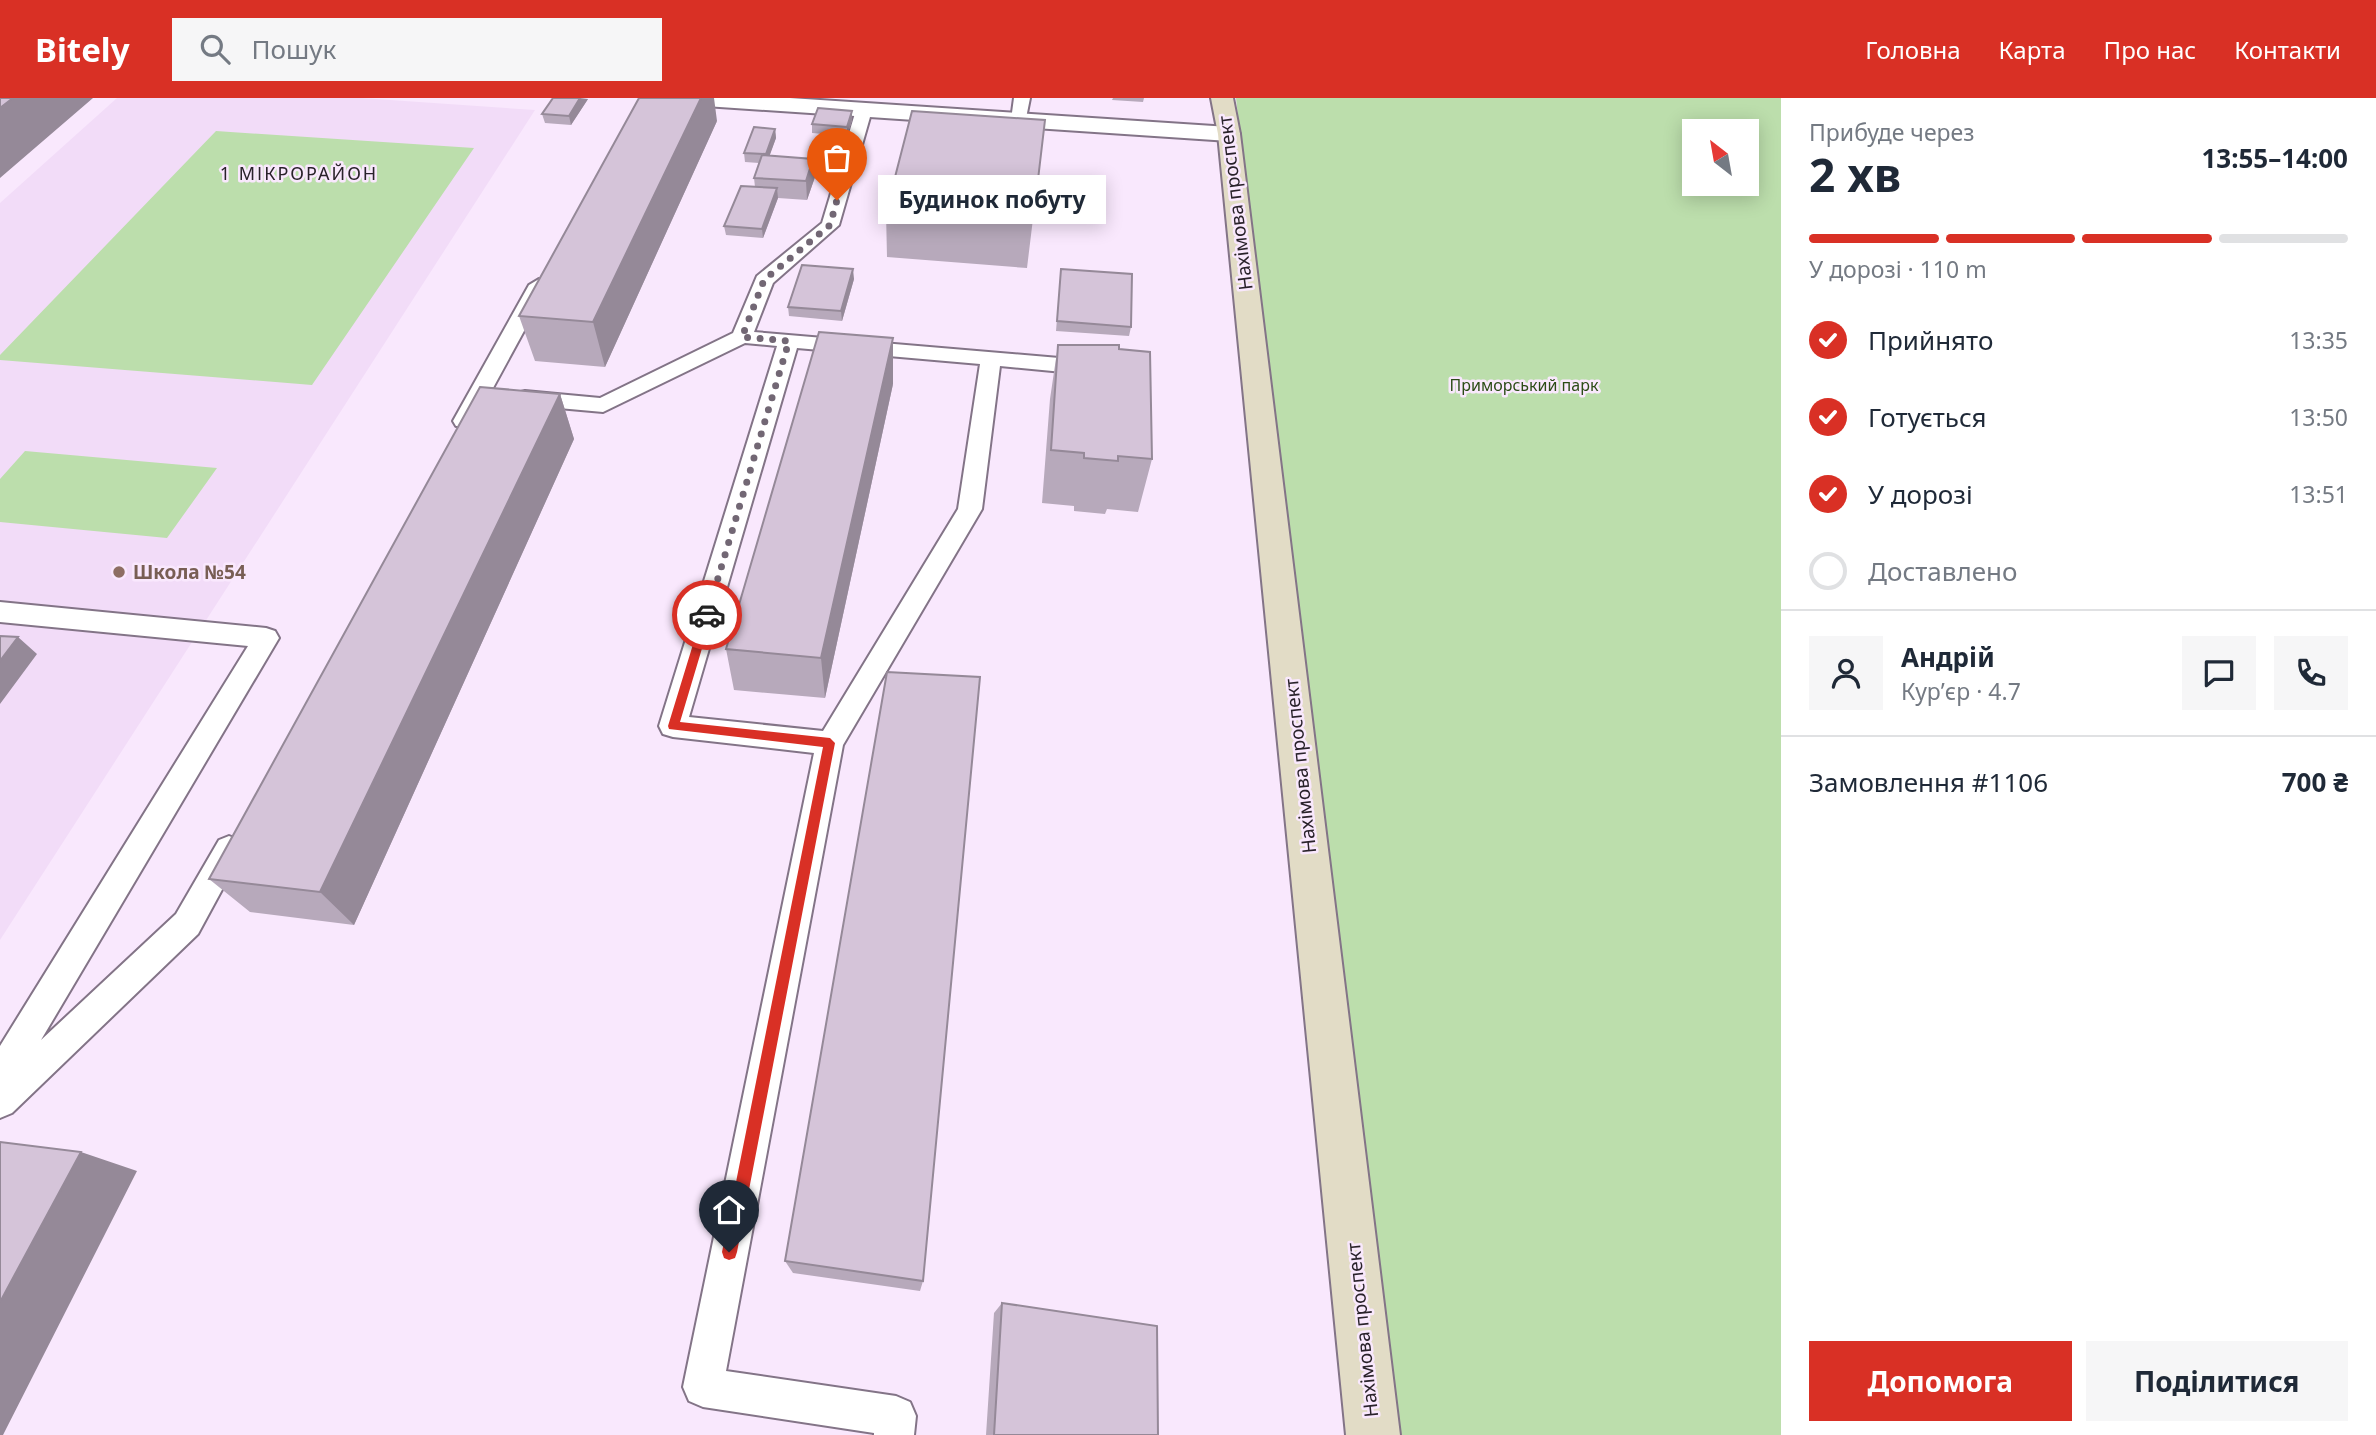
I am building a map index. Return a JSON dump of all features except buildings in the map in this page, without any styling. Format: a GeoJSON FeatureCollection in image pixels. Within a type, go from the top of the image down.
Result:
{"type":"FeatureCollection","features":[{"type":"Feature","properties":{"kind":"main road","name":"Нахімова проспект"},"geometry":{"type":"LineString","coordinates":[[1225,116],[1373,1435]]}},
{"type":"Feature","properties":{"kind":"street"},"geometry":{"type":"LineString","coordinates":[[690,98],[837,103],[864,110],[1020,109],[1225,116]]}},
{"type":"Feature","properties":{"kind":"lane"},"geometry":{"type":"LineString","coordinates":[[742,337],[764,280],[830,225],[864,110]]}},
{"type":"Feature","properties":{"kind":"lane"},"geometry":{"type":"LineString","coordinates":[[453,441],[550,264]]}},
{"type":"Feature","properties":{"kind":"lane"},"geometry":{"type":"LineString","coordinates":[[478,394],[603,405],[742,337],[1111,369]]}},
{"type":"Feature","properties":{"kind":"lane"},"geometry":{"type":"LineString","coordinates":[[789,341],[673,726],[830,743]]}},
{"type":"Feature","properties":{"kind":"lane"},"geometry":{"type":"LineString","coordinates":[[894,1435],[896,1416],[703,1387],[830,743],[970,509],[991,359]]}},
{"type":"Feature","properties":{"kind":"lane"},"geometry":{"type":"LineString","coordinates":[[0,612],[266,638],[0,1077]]}},
{"type":"Feature","properties":{"kind":"lane"},"geometry":{"type":"LineString","coordinates":[[0,1101],[187,925],[239,830]]}},
{"type":"Feature","properties":{"kind":"shaded area","name":"Школа №54"},"geometry":{"type":"Polygon","coordinates":[[[117,98],[361,98],[535,110],[0,940],[0,203],[117,98]]]}},
{"type":"Feature","properties":{"kind":"green space","name":"Приморський парк"},"geometry":{"type":"Polygon","coordinates":[[[1236,98],[1781,98],[1781,1435],[1380,1435],[1236,98]]]}},
{"type":"Feature","properties":{"kind":"green space"},"geometry":{"type":"Polygon","coordinates":[[[216,131],[474,148],[312,385],[0,360],[0,355],[216,131]]]}},
{"type":"Feature","properties":{"kind":"green space"},"geometry":{"type":"Polygon","coordinates":[[[25,451],[217,468],[167,538],[0,522],[0,479],[25,451]]]}},
{"type":"Feature","properties":{"kind":"way so far"},"geometry":{"type":"LineString","coordinates":[[707,615],[789,341],[742,337],[764,280],[830,225],[837,200]]}},
{"type":"Feature","properties":{"kind":"place","name":"Будинок побуту"},"geometry":{"type":"Point","coordinates":[837,200]}},
{"type":"Feature","properties":{"kind":"place","name":"Школа №54"},"geometry":{"type":"Point","coordinates":[119,572]}},
{"type":"Feature","properties":{"kind":"district","name":"1 МІКРОРАЙОН"},"geometry":{"type":"Point","coordinates":[299,173]}},
{"type":"Feature","properties":{"kind":"route"},"geometry":{"type":"LineString","coordinates":[[707,615],[673,726],[830,743],[729,1252]]}}]}
